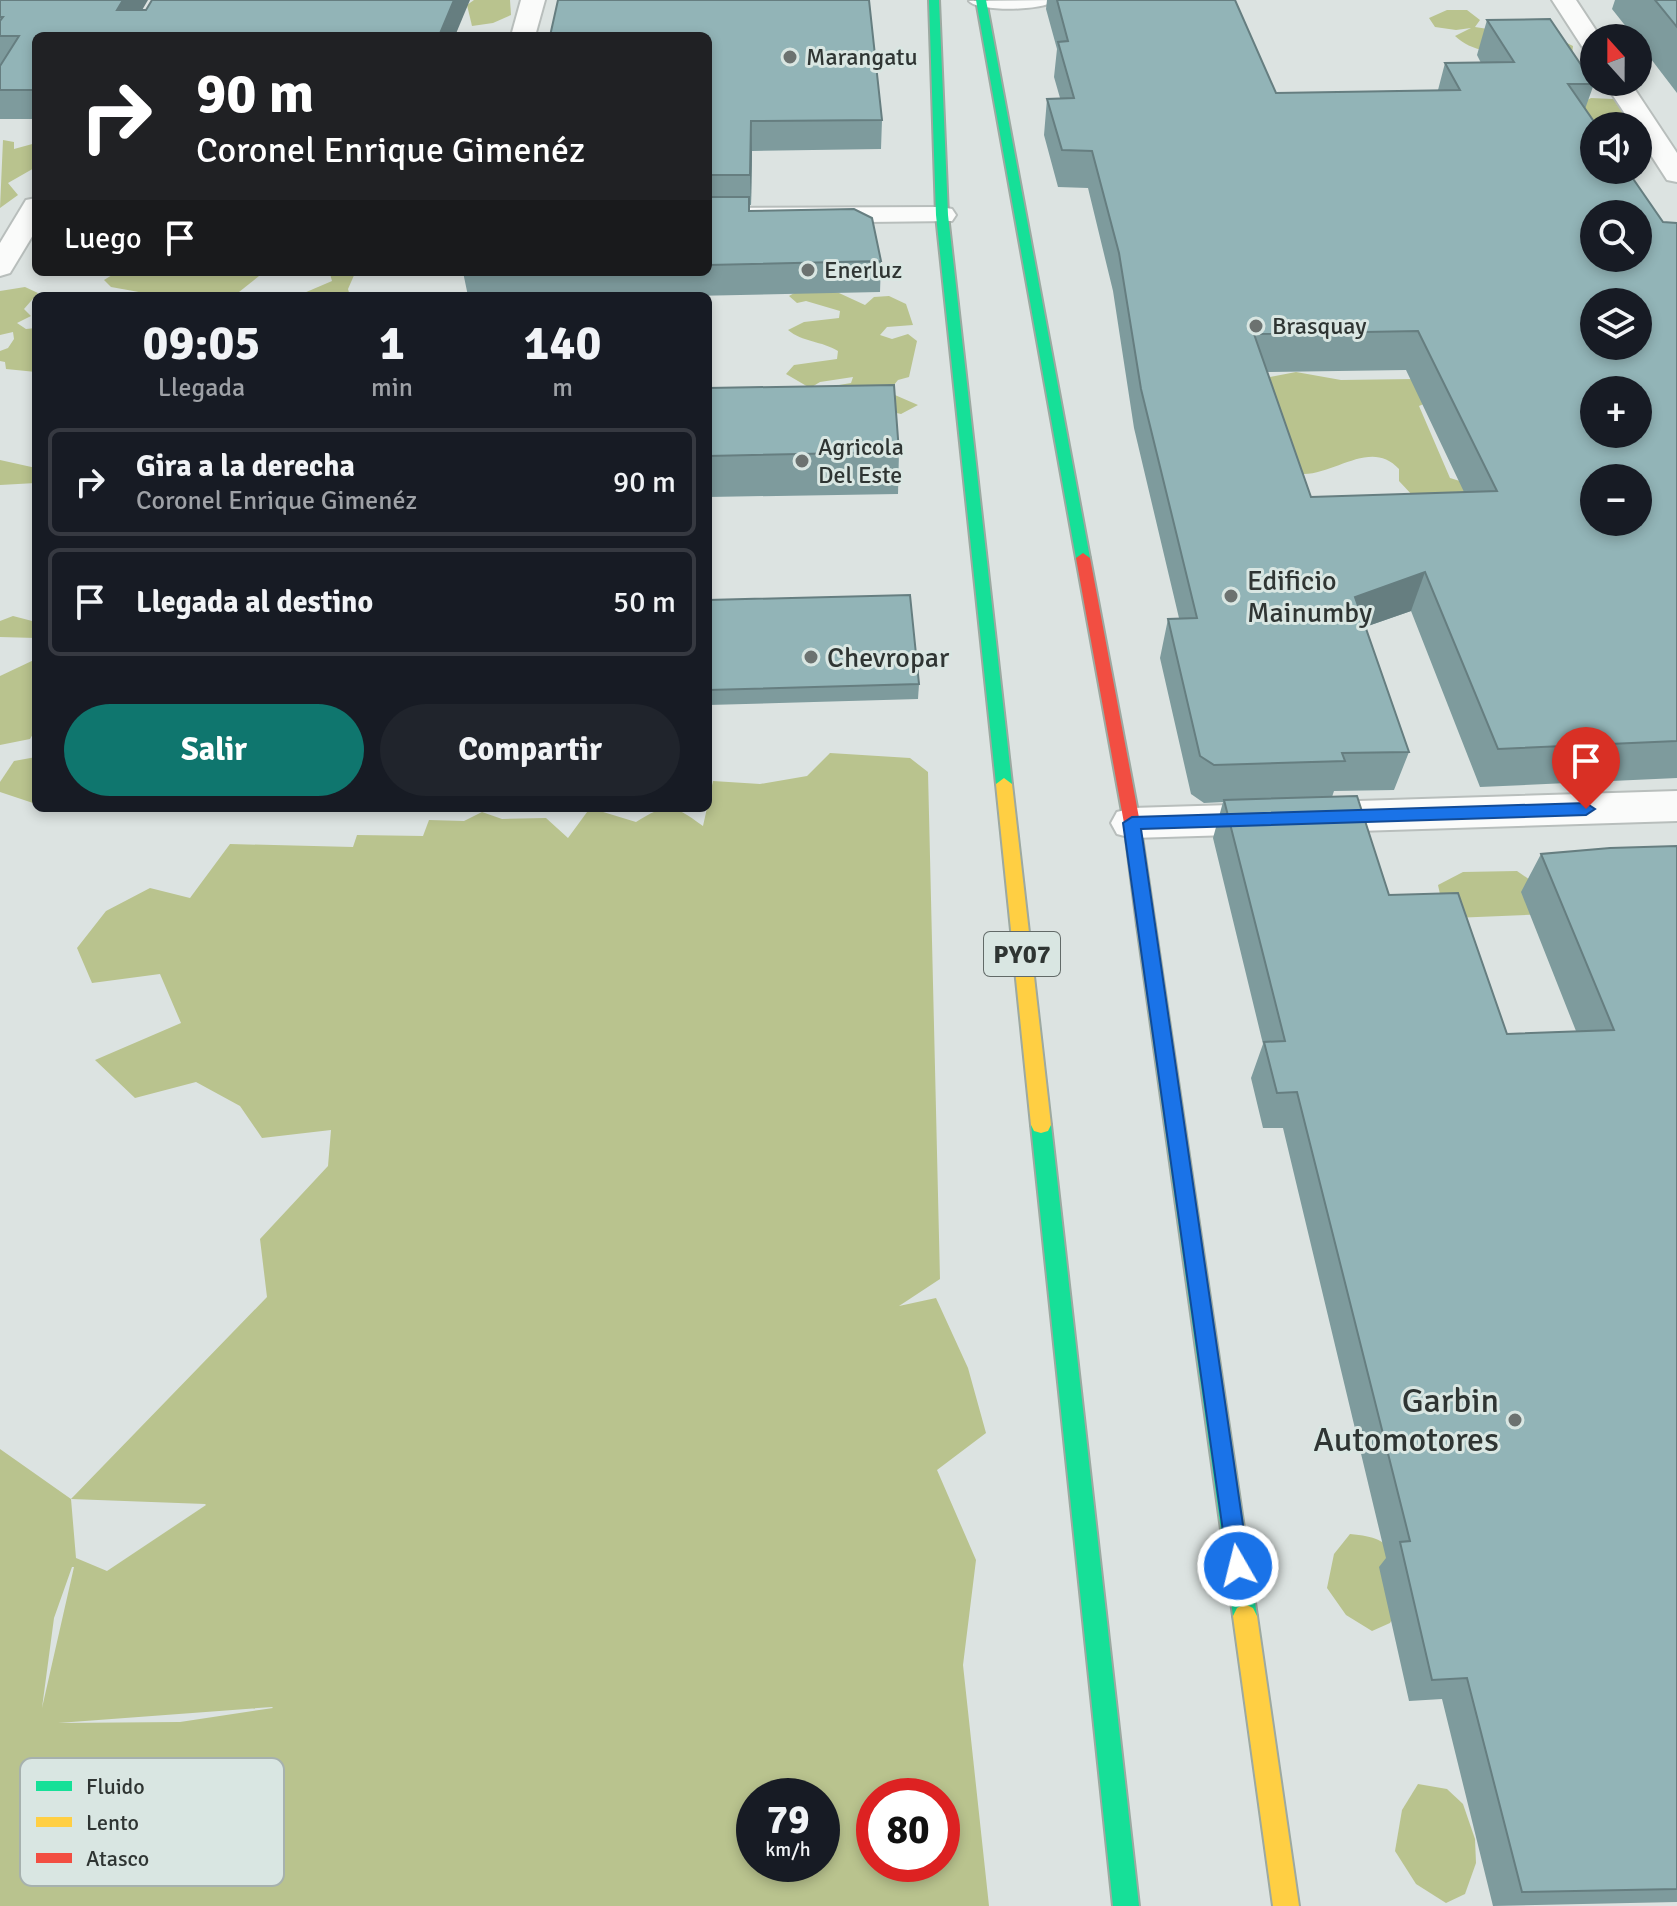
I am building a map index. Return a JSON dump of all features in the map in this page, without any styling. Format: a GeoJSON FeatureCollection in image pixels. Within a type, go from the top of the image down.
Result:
{"type":"FeatureCollection","features":[{"type":"Feature","properties":{"kind":"highway","name":"PY07"},"geometry":{"type":"LineString","coordinates":[[934,0],[942,215],[1126,1906]]}},
{"type":"Feature","properties":{"kind":"highway"},"geometry":{"type":"LineString","coordinates":[[981,1],[1132,823],[1286,1906]]}},
{"type":"Feature","properties":{"kind":"street"},"geometry":{"type":"LineString","coordinates":[[524,32],[533,0]]}},
{"type":"Feature","properties":{"kind":"street"},"geometry":{"type":"LineString","coordinates":[[981,1],[1043,0]]}},
{"type":"Feature","properties":{"kind":"street"},"geometry":{"type":"LineString","coordinates":[[1564,0],[1580,25]]}},
{"type":"Feature","properties":{"kind":"street"},"geometry":{"type":"LineString","coordinates":[[1626,96],[1677,174]]}},
{"type":"Feature","properties":{"kind":"street"},"geometry":{"type":"LineString","coordinates":[[712,216],[942,215]]}},
{"type":"Feature","properties":{"kind":"street"},"geometry":{"type":"LineString","coordinates":[[0,267],[32,217]]}},
{"type":"Feature","properties":{"kind":"street"},"geometry":{"type":"LineString","coordinates":[[1132,823],[1677,806]]}},
{"type":"Feature","properties":{"kind":"green space"},"geometry":{"type":"Polygon","coordinates":[[[474,0],[510,0],[511,15],[493,23],[472,26],[467,5],[474,0]]]}},
{"type":"Feature","properties":{"kind":"green space"},"geometry":{"type":"Polygon","coordinates":[[[1447,10],[1467,10],[1480,20],[1475,27],[1563,41],[1573,46],[1572,54],[1510,54],[1480,50],[1455,36],[1471,28],[1456,30],[1435,27],[1429,18],[1447,10]]]}},
{"type":"Feature","properties":{"kind":"green space"},"geometry":{"type":"Polygon","coordinates":[[[1591,98],[1613,99],[1628,109],[1626,112],[1580,112],[1580,118],[1572,108],[1591,98]]]}},
{"type":"Feature","properties":{"kind":"green space"},"geometry":{"type":"Polygon","coordinates":[[[3,140],[14,142],[14,149],[32,144],[32,169],[8,183],[18,195],[0,208],[3,140]]]}},
{"type":"Feature","properties":{"kind":"green space"},"geometry":{"type":"Polygon","coordinates":[[[110,276],[259,276],[239,292],[139,292],[111,287],[104,280],[110,276]]]}},
{"type":"Feature","properties":{"kind":"green space"},"geometry":{"type":"Polygon","coordinates":[[[331,276],[354,276],[349,292],[306,292],[332,281],[331,276]]]}},
{"type":"Feature","properties":{"kind":"green space"},"geometry":{"type":"Polygon","coordinates":[[[25,287],[36,292],[32,292],[32,300],[24,309],[31,316],[17,323],[26,329],[32,328],[32,372],[6,369],[5,362],[0,361],[0,351],[8,348],[14,339],[13,332],[0,335],[0,291],[25,287]]]}},
{"type":"Feature","properties":{"kind":"green space"},"geometry":{"type":"Polygon","coordinates":[[[803,288],[839,293],[865,305],[874,297],[889,296],[906,304],[913,325],[887,327],[880,335],[892,339],[908,334],[917,341],[909,377],[898,380],[888,392],[918,405],[901,414],[879,409],[824,406],[833,386],[851,383],[853,377],[820,382],[810,388],[786,374],[794,365],[837,359],[838,351],[788,330],[804,322],[839,318],[840,311],[806,301],[797,303],[789,296],[803,288]]]}},
{"type":"Feature","properties":{"kind":"green space"},"geometry":{"type":"Polygon","coordinates":[[[1296,372],[1341,380],[1414,379],[1435,399],[1419,406],[1450,478],[1580,518],[1580,530],[1476,505],[1413,496],[1399,481],[1399,469],[1377,457],[1366,457],[1304,474],[1279,470],[1259,379],[1296,372]]]}},
{"type":"Feature","properties":{"kind":"green space"},"geometry":{"type":"Polygon","coordinates":[[[0,460],[32,467],[32,483],[0,485],[0,460]]]}},
{"type":"Feature","properties":{"kind":"green space"},"geometry":{"type":"Polygon","coordinates":[[[1664,487],[1652,510],[1652,503],[1664,487]]]}},
{"type":"Feature","properties":{"kind":"green space"},"geometry":{"type":"Polygon","coordinates":[[[1606,536],[1639,536],[1635,543],[1606,536]]]}},
{"type":"Feature","properties":{"kind":"green space"},"geometry":{"type":"Polygon","coordinates":[[[13,616],[32,621],[32,638],[0,637],[0,621],[13,616]]]}},
{"type":"Feature","properties":{"kind":"green space"},"geometry":{"type":"Polygon","coordinates":[[[32,661],[30,739],[0,745],[0,676],[32,661]]]}},
{"type":"Feature","properties":{"kind":"green space"},"geometry":{"type":"Polygon","coordinates":[[[830,753],[910,758],[928,772],[940,1279],[899,1306],[936,1298],[968,1368],[986,1433],[937,1470],[976,1560],[963,1665],[989,1906],[0,1906],[0,1449],[71,1499],[267,1297],[260,1239],[328,1166],[331,1130],[262,1138],[240,1106],[196,1082],[135,1098],[95,1060],[181,1023],[160,974],[92,983],[77,948],[106,911],[150,888],[190,898],[230,844],[353,847],[357,835],[423,836],[429,820],[464,821],[482,812],[502,819],[546,818],[568,838],[587,812],[603,812],[636,822],[654,812],[682,812],[703,826],[706,812],[712,812],[713,781],[760,784],[807,776],[830,753]],[[71,1499],[76,1558],[107,1571],[205,1504],[71,1499]],[[74,1567],[54,1618],[42,1708],[74,1567]],[[273,1708],[58,1723],[180,1722],[273,1708]]]}},
{"type":"Feature","properties":{"kind":"green space"},"geometry":{"type":"Polygon","coordinates":[[[32,758],[32,803],[0,792],[0,782],[14,761],[32,758]]]}},
{"type":"Feature","properties":{"kind":"green space"},"geometry":{"type":"Polygon","coordinates":[[[1517,871],[1552,895],[1547,914],[1453,918],[1441,899],[1438,885],[1463,872],[1517,871]]]}},
{"type":"Feature","properties":{"kind":"green space"},"geometry":{"type":"Polygon","coordinates":[[[1350,1534],[1366,1536],[1386,1545],[1392,1552],[1398,1571],[1403,1599],[1390,1623],[1372,1631],[1346,1615],[1327,1588],[1334,1554],[1350,1534]]]}},
{"type":"Feature","properties":{"kind":"green space"},"geometry":{"type":"Polygon","coordinates":[[[1418,1784],[1447,1789],[1463,1804],[1475,1839],[1476,1863],[1465,1894],[1446,1903],[1416,1884],[1395,1851],[1402,1810],[1418,1784]]]}},
{"type":"Feature","properties":{"kind":"building"},"geometry":{"type":"Polygon","coordinates":[[[0,0],[123,0],[117,10],[146,10],[152,0],[454,0],[441,32],[32,32],[32,90],[0,90],[0,66],[19,36],[0,36],[3,17],[0,17],[0,0]]]}},
{"type":"Feature","properties":{"kind":"building"},"geometry":{"type":"Polygon","coordinates":[[[558,0],[869,0],[882,120],[751,121],[750,175],[712,175],[712,32],[551,32],[558,0]]]}},
{"type":"Feature","properties":{"kind":"building"},"geometry":{"type":"Polygon","coordinates":[[[1057,0],[1235,0],[1276,93],[1460,90],[1445,63],[1514,62],[1487,20],[1550,19],[1580,63],[1580,84],[1568,84],[1587,112],[1580,112],[1580,184],[1637,184],[1648,200],[1580,200],[1580,272],[1652,272],[1652,206],[1663,222],[1677,223],[1677,741],[1498,749],[1425,572],[1355,597],[1409,752],[1342,753],[1345,761],[1214,765],[1200,756],[1168,619],[1197,618],[1141,389],[1119,253],[1092,151],[1062,150],[1047,99],[1074,98],[1058,42],[1068,41],[1057,0]],[[1418,331],[1254,334],[1311,497],[1497,491],[1418,331]]]}},
{"type":"Feature","properties":{"kind":"building"},"geometry":{"type":"Polygon","coordinates":[[[1655,0],[1677,0],[1677,27],[1655,0]]]}},
{"type":"Feature","properties":{"kind":"building"},"geometry":{"type":"Polygon","coordinates":[[[712,197],[749,197],[749,211],[854,209],[872,218],[881,261],[712,265],[712,197]]]}},
{"type":"Feature","properties":{"kind":"building"},"geometry":{"type":"Polygon","coordinates":[[[894,385],[899,452],[712,456],[712,388],[894,385]]]}},
{"type":"Feature","properties":{"kind":"building","name":"Chevropar"},"geometry":{"type":"Polygon","coordinates":[[[910,595],[919,684],[712,690],[712,600],[910,595]]]}},
{"type":"Feature","properties":{"kind":"building"},"geometry":{"type":"Polygon","coordinates":[[[1357,796],[1389,895],[1458,893],[1507,1034],[1614,1030],[1541,854],[1677,846],[1677,1889],[1522,1892],[1467,1678],[1432,1680],[1400,1542],[1410,1541],[1297,1092],[1277,1093],[1264,1042],[1285,1041],[1224,800],[1357,796]]]}},
{"type":"Feature","properties":{"kind":"traffic: fast"},"geometry":{"type":"LineString","coordinates":[[934,0],[942,215],[1004,784]]}},
{"type":"Feature","properties":{"kind":"traffic: fast"},"geometry":{"type":"LineString","coordinates":[[981,0],[1083,558]]}},
{"type":"Feature","properties":{"kind":"traffic: fast"},"geometry":{"type":"LineString","coordinates":[[1146,925],[1245,1616]]}},
{"type":"Feature","properties":{"kind":"traffic: fast"},"geometry":{"type":"LineString","coordinates":[[1041,1125],[1126,1906]]}},
{"type":"Feature","properties":{"kind":"traffic: slow"},"geometry":{"type":"LineString","coordinates":[[1004,784],[1041,1125]]}},
{"type":"Feature","properties":{"kind":"traffic: slow"},"geometry":{"type":"LineString","coordinates":[[1245,1616],[1286,1906]]}},
{"type":"Feature","properties":{"kind":"traffic: jam"},"geometry":{"type":"LineString","coordinates":[[1083,558],[1132,823],[1146,925]]}},
{"type":"Feature","properties":{"kind":"place","name":"Marangatu"},"geometry":{"type":"Point","coordinates":[790,57]}},
{"type":"Feature","properties":{"kind":"place","name":"Enerluz"},"geometry":{"type":"Point","coordinates":[808,270]}},
{"type":"Feature","properties":{"kind":"place","name":"Brasquay"},"geometry":{"type":"Point","coordinates":[1256,326]}},
{"type":"Feature","properties":{"kind":"place","name":"Agricola Del Este"},"geometry":{"type":"Point","coordinates":[802,461]}},
{"type":"Feature","properties":{"kind":"place","name":"Edificio Mainumby"},"geometry":{"type":"Point","coordinates":[1231,596]}},
{"type":"Feature","properties":{"kind":"place","name":"Chevropar"},"geometry":{"type":"Point","coordinates":[811,657]}},
{"type":"Feature","properties":{"kind":"place","name":"Garbin Automotores"},"geometry":{"type":"Point","coordinates":[1515,1420]}},
{"type":"Feature","properties":{"kind":"route"},"geometry":{"type":"LineString","coordinates":[[1238,1566],[1132,823],[1586,809]]}}]}
